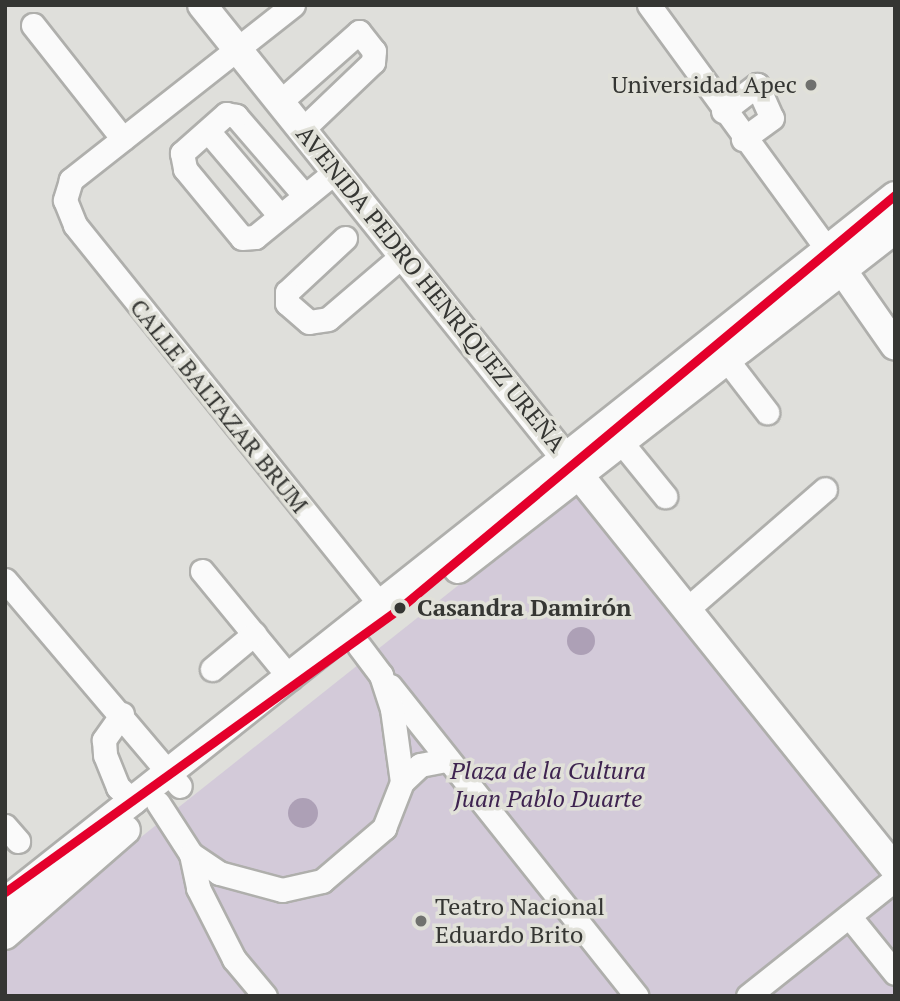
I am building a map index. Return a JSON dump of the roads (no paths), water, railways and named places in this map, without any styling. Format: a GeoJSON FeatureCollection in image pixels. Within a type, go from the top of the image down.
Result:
{"type":"FeatureCollection","features":[{"type":"Feature","properties":{"kind":"main road","name":"AVENIDA PEDRO HENRÍQUEZ UREÑA"},"geometry":{"type":"LineString","coordinates":[[202,5],[895,869]]}},
{"type":"Feature","properties":{"kind":"main road"},"geometry":{"type":"LineString","coordinates":[[5,935],[160,791],[290,678],[381,606],[572,467],[621,442],[727,359],[835,260],[895,195]]}},
{"type":"Feature","properties":{"kind":"main road"},"geometry":{"type":"LineString","coordinates":[[5,902],[359,646],[572,467],[835,260],[895,229]]}},
{"type":"Feature","properties":{"kind":"main road"},"geometry":{"type":"LineString","coordinates":[[835,260],[895,346]]}},
{"type":"Feature","properties":{"kind":"street"},"geometry":{"type":"LineString","coordinates":[[33,25],[123,139],[293,5]]}},
{"type":"Feature","properties":{"kind":"street"},"geometry":{"type":"LineString","coordinates":[[649,5],[743,139],[835,260]]}},
{"type":"Feature","properties":{"kind":"street"},"geometry":{"type":"LineString","coordinates":[[281,101],[310,71],[359,32],[374,51],[373,62],[303,129]]}},
{"type":"Feature","properties":{"kind":"street"},"geometry":{"type":"LineString","coordinates":[[310,71],[334,98]]}},
{"type":"Feature","properties":{"kind":"street"},"geometry":{"type":"LineString","coordinates":[[723,111],[757,86],[772,118],[743,139]]}},
{"type":"Feature","properties":{"kind":"street"},"geometry":{"type":"LineString","coordinates":[[305,196],[236,116],[226,114],[182,153],[186,169],[242,238],[255,237],[336,171]]}},
{"type":"Feature","properties":{"kind":"street"},"geometry":{"type":"LineString","coordinates":[[208,131],[280,216]]}},
{"type":"Feature","properties":{"kind":"street","name":"CALLE BALTAZAR BRUM"},"geometry":{"type":"LineString","coordinates":[[123,139],[71,180],[65,200],[75,225],[381,606]]}},
{"type":"Feature","properties":{"kind":"street"},"geometry":{"type":"LineString","coordinates":[[345,238],[287,292],[287,303],[309,323],[328,319],[404,254]]}},
{"type":"Feature","properties":{"kind":"street"},"geometry":{"type":"LineString","coordinates":[[727,359],[767,412]]}},
{"type":"Feature","properties":{"kind":"street"},"geometry":{"type":"LineString","coordinates":[[621,442],[665,496]]}},
{"type":"Feature","properties":{"kind":"street"},"geometry":{"type":"LineString","coordinates":[[686,610],[825,489]]}},
{"type":"Feature","properties":{"kind":"street"},"geometry":{"type":"LineString","coordinates":[[202,571],[290,678]]}},
{"type":"Feature","properties":{"kind":"street"},"geometry":{"type":"LineString","coordinates":[[5,580],[122,714],[191,854],[198,888],[234,959],[265,996]]}},
{"type":"Feature","properties":{"kind":"street"},"geometry":{"type":"LineString","coordinates":[[212,669],[254,634]]}},
{"type":"Feature","properties":{"kind":"street"},"geometry":{"type":"LineString","coordinates":[[359,646],[445,760],[637,996]]}},
{"type":"Feature","properties":{"kind":"street"},"geometry":{"type":"LineString","coordinates":[[381,675],[392,709],[402,782]]}},
{"type":"Feature","properties":{"kind":"street"},"geometry":{"type":"LineString","coordinates":[[122,714],[104,740],[106,755],[118,787],[160,791]]}},
{"type":"Feature","properties":{"kind":"street"},"geometry":{"type":"LineString","coordinates":[[191,854],[219,873],[282,890],[322,881],[384,828],[402,782],[420,765],[445,760]]}},
{"type":"Feature","properties":{"kind":"street"},"geometry":{"type":"LineString","coordinates":[[748,996],[895,879]]}},
{"type":"Feature","properties":{"kind":"street"},"geometry":{"type":"LineString","coordinates":[[849,915],[895,972]]}},
{"type":"Feature","properties":{"kind":"place","name":"Universidad Apec"},"geometry":{"type":"Point","coordinates":[811,85]}},
{"type":"Feature","properties":{"kind":"place","name":"Casandra Damirón"},"geometry":{"type":"Point","coordinates":[400,608]}},
{"type":"Feature","properties":{"kind":"place","name":"Teatro Nacional Eduardo Brito"},"geometry":{"type":"Point","coordinates":[421,921]}},
{"type":"Feature","properties":{"kind":"park label","name":"Plaza de la Cultura Juan Pablo Duarte"},"geometry":{"type":"Point","coordinates":[548,785]}}]}
